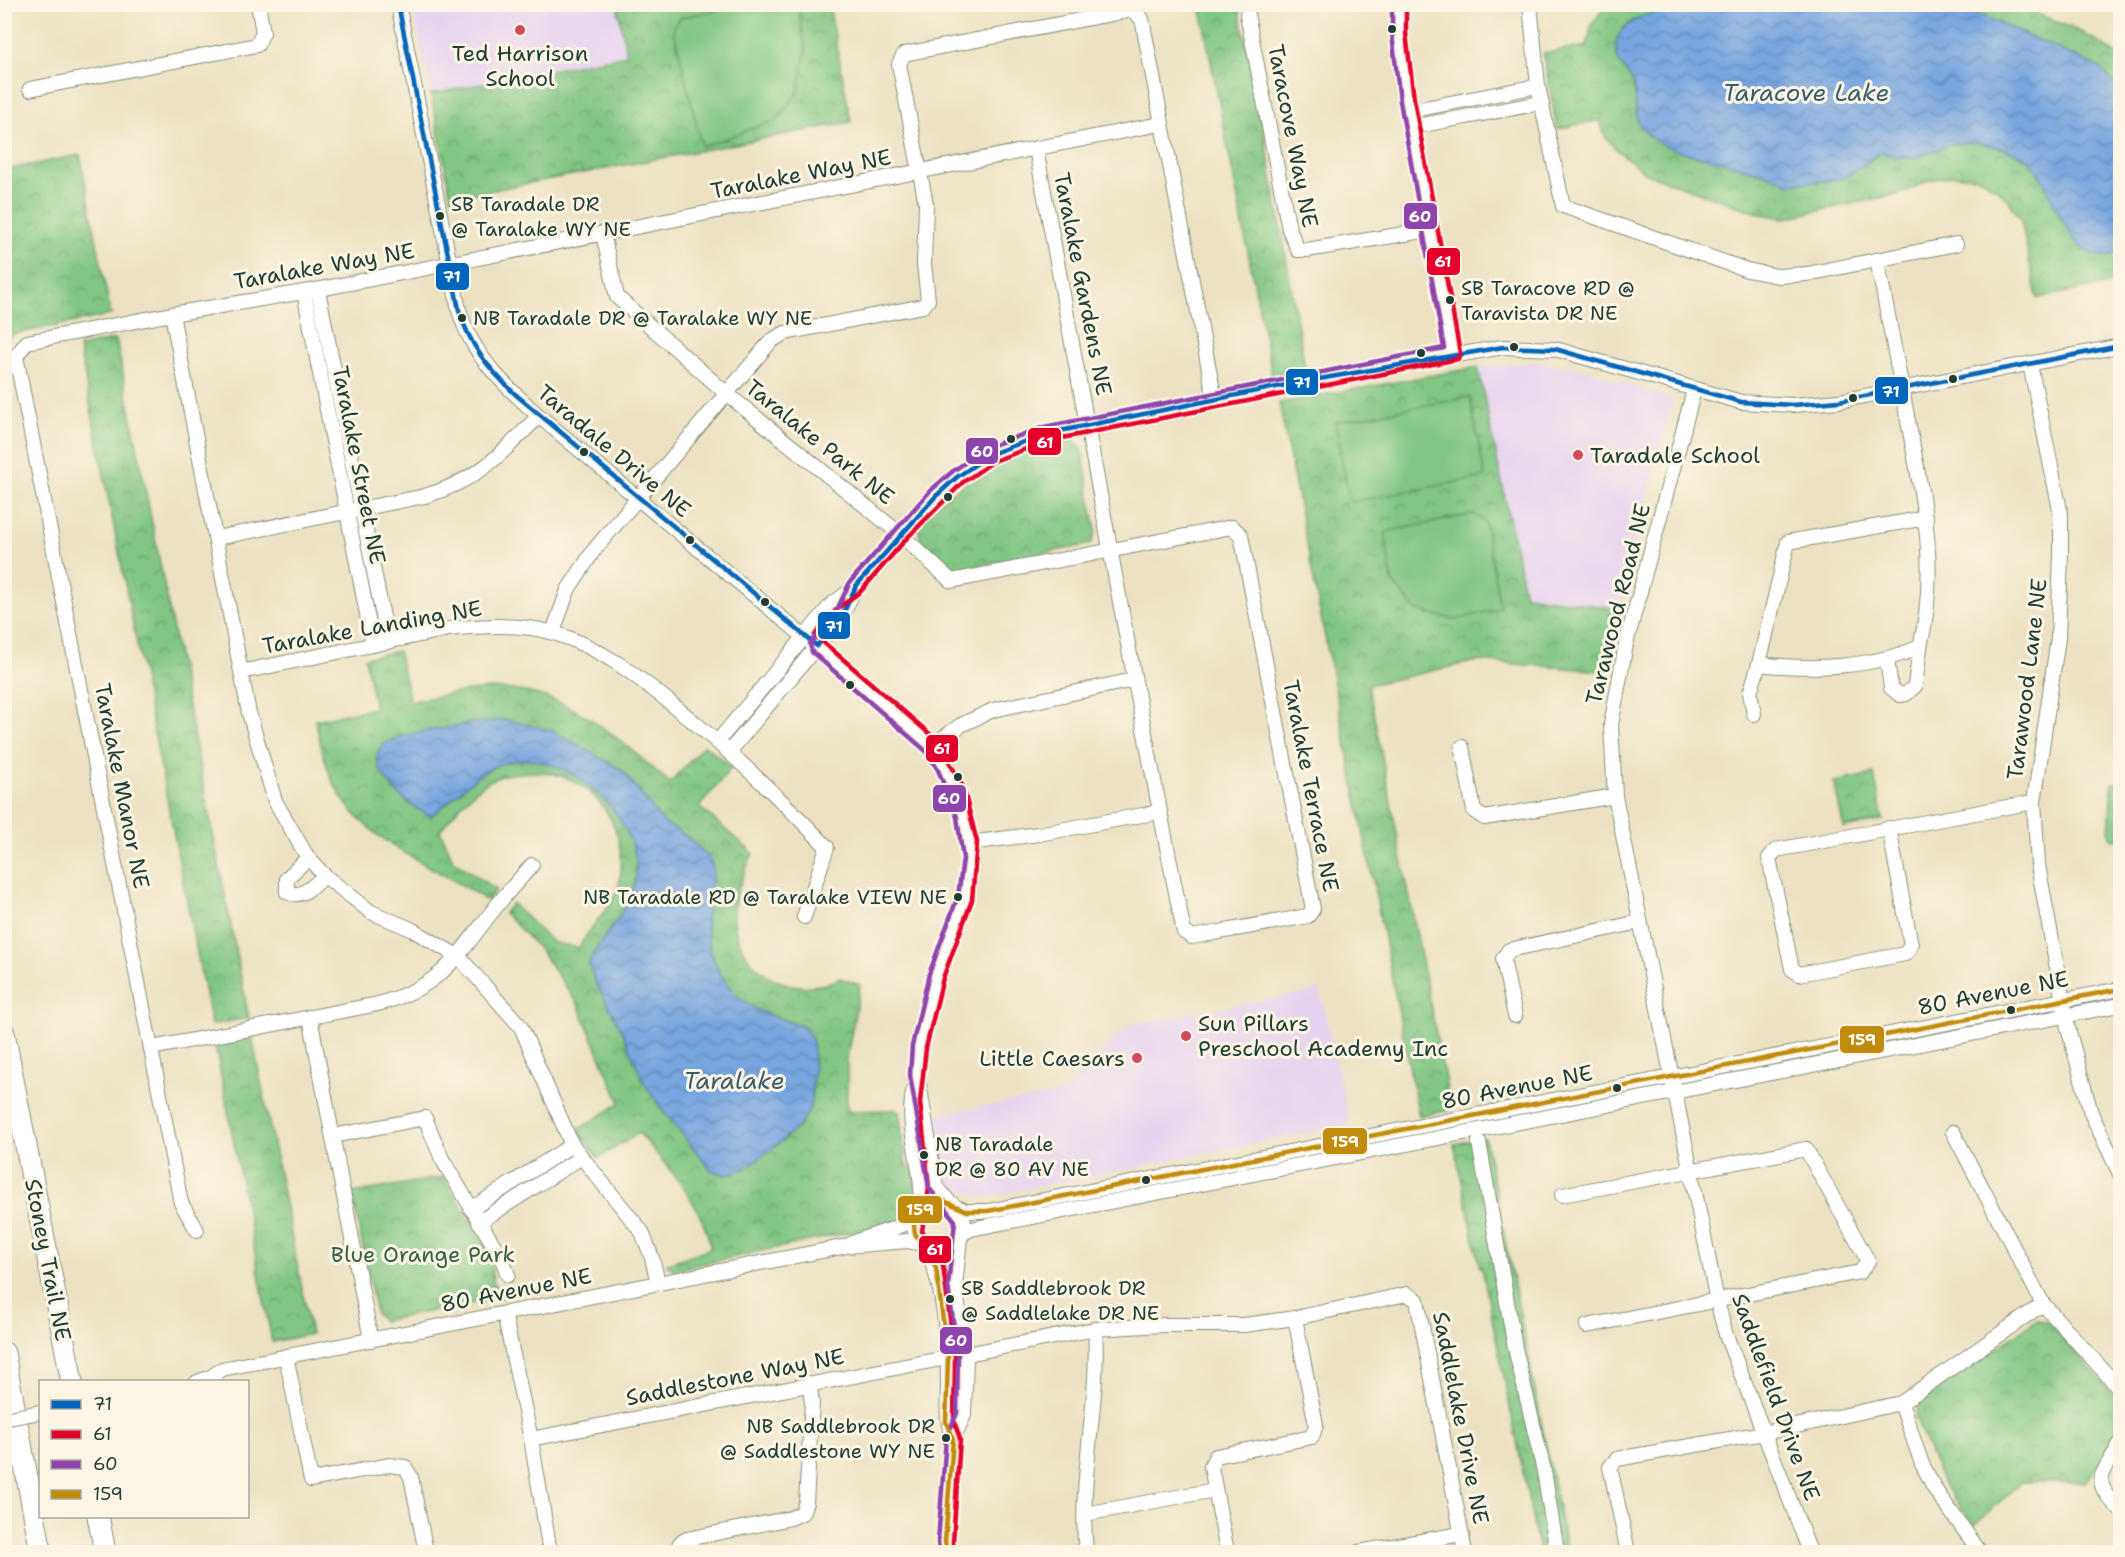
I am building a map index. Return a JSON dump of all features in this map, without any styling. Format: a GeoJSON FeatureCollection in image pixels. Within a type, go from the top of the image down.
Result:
{"type":"FeatureCollection","features":[{"type":"Feature","properties":{"kind":"highway","name":"Stoney Trail NE"},"geometry":{"type":"LineString","coordinates":[[4,1033],[72,1380]]}},
{"type":"Feature","properties":{"kind":"highway"},"geometry":{"type":"LineString","coordinates":[[4,1353],[42,1552]]}},
{"type":"Feature","properties":{"kind":"highway"},"geometry":{"type":"LineString","coordinates":[[98,1518],[105,1552]]}},
{"type":"Feature","properties":{"kind":"street"},"geometry":{"type":"LineString","coordinates":[[30,89],[257,45],[263,33],[258,4]]}},
{"type":"Feature","properties":{"kind":"street","name":"Taradale Drive NE"},"geometry":{"type":"LineString","coordinates":[[398,4],[449,264],[464,328],[477,352],[493,373],[538,416],[817,646],[932,746],[956,790],[970,843],[965,898],[936,976],[919,1047],[912,1102],[922,1188],[918,1211]]}},
{"type":"Feature","properties":{"kind":"street","name":"Taracove Way NE"},"geometry":{"type":"LineString","coordinates":[[1250,4],[1247,14],[1289,229],[1298,250],[1429,230]]}},
{"type":"Feature","properties":{"kind":"street"},"geometry":{"type":"LineString","coordinates":[[1399,4],[1403,76],[1453,354]]}},
{"type":"Feature","properties":{"kind":"street"},"geometry":{"type":"LineString","coordinates":[[1530,4],[1538,86],[1563,206],[1747,270],[1767,274],[1808,274],[1956,244]]}},
{"type":"Feature","properties":{"kind":"street"},"geometry":{"type":"LineString","coordinates":[[553,632],[568,590],[594,550],[777,336],[923,306],[928,300],[924,264],[926,204],[899,64],[904,54],[1132,10],[1142,19],[1160,124],[1177,195],[1215,401]]}},
{"type":"Feature","properties":{"kind":"street"},"geometry":{"type":"LineString","coordinates":[[1409,111],[1538,86]]}},
{"type":"Feature","properties":{"kind":"street"},"geometry":{"type":"LineString","coordinates":[[1412,127],[1541,103]]}},
{"type":"Feature","properties":{"kind":"street","name":"Taralake Way NE"},"geometry":{"type":"LineString","coordinates":[[21,349],[27,342],[172,314],[318,290],[1160,124]]}},
{"type":"Feature","properties":{"kind":"street","name":"Taralake Gardens NE"},"geometry":{"type":"LineString","coordinates":[[1036,149],[1088,427]]}},
{"type":"Feature","properties":{"kind":"street","name":"Taralake Park NE"},"geometry":{"type":"LineString","coordinates":[[603,234],[616,297],[727,394],[900,534],[951,581],[1108,549]]}},
{"type":"Feature","properties":{"kind":"street"},"geometry":{"type":"LineString","coordinates":[[1877,260],[1926,518],[1930,551],[1929,602],[1915,686],[1906,694],[1900,695],[1891,688],[1887,659]]}},
{"type":"Feature","properties":{"kind":"street","name":"Taralake Street NE"},"geometry":{"type":"LineString","coordinates":[[318,290],[354,510],[373,645]]}},
{"type":"Feature","properties":{"kind":"street","name":"Taralake Street NE"},"geometry":{"type":"LineString","coordinates":[[304,292],[354,510],[388,642]]}},
{"type":"Feature","properties":{"kind":"street"},"geometry":{"type":"LineString","coordinates":[[172,314],[241,672],[258,751],[275,801],[308,858],[325,876],[371,912],[411,929],[459,957],[521,1027],[572,1145],[580,1158],[642,1232],[658,1283]]}},
{"type":"Feature","properties":{"kind":"street"},"geometry":{"type":"LineString","coordinates":[[718,741],[831,605],[856,586],[900,534],[957,477],[991,454],[1045,434],[1453,354],[1503,347],[1555,349],[1741,402],[1793,405],[1839,401],[2121,346]]}},
{"type":"Feature","properties":{"kind":"street","name":"Taralake Manor NE"},"geometry":{"type":"LineString","coordinates":[[21,349],[16,356],[181,1203],[196,1230]]}},
{"type":"Feature","properties":{"kind":"street","name":"Tarawood Lane NE"},"geometry":{"type":"LineString","coordinates":[[2030,364],[2061,515],[2058,638],[2034,802],[2038,864],[2062,1000],[2091,1113],[2121,1174]]}},
{"type":"Feature","properties":{"kind":"street","name":"Tarawood Road NE"},"geometry":{"type":"LineString","coordinates":[[1673,1078],[1616,796],[1611,724],[1626,644],[1694,390]]}},
{"type":"Feature","properties":{"kind":"street"},"geometry":{"type":"LineString","coordinates":[[216,538],[425,496],[472,478],[491,464],[538,416]]}},
{"type":"Feature","properties":{"kind":"street","name":"Taralake Terrace NE"},"geometry":{"type":"LineString","coordinates":[[1088,427],[1108,549],[1184,932],[1192,937],[1308,916],[1313,909],[1241,535],[1232,527],[1108,549]]}},
{"type":"Feature","properties":{"kind":"street"},"geometry":{"type":"LineString","coordinates":[[1754,714],[1750,693],[1788,542],[1926,518]]}},
{"type":"Feature","properties":{"kind":"street"},"geometry":{"type":"LineString","coordinates":[[730,751],[842,616],[856,586]]}},
{"type":"Feature","properties":{"kind":"street","name":"Taralake Landing NE"},"geometry":{"type":"LineString","coordinates":[[241,672],[388,642],[476,627],[502,626],[553,632],[604,654],[629,669],[730,751],[768,785],[827,847],[804,917]]}},
{"type":"Feature","properties":{"kind":"street"},"geometry":{"type":"LineString","coordinates":[[1759,664],[1825,666],[1887,659],[1920,647]]}},
{"type":"Feature","properties":{"kind":"street"},"geometry":{"type":"LineString","coordinates":[[932,746],[961,725],[1000,708],[1133,680]]}},
{"type":"Feature","properties":{"kind":"street"},"geometry":{"type":"LineString","coordinates":[[1462,747],[1474,811],[1484,818],[1616,796]]}},
{"type":"Feature","properties":{"kind":"street"},"geometry":{"type":"LineString","coordinates":[[1888,828],[1911,945],[1905,954],[1799,974],[1792,969],[1769,858],[1776,850],[1888,828],[2034,802]]}},
{"type":"Feature","properties":{"kind":"street"},"geometry":{"type":"LineString","coordinates":[[970,843],[1027,836],[1159,812]]}},
{"type":"Feature","properties":{"kind":"street"},"geometry":{"type":"LineString","coordinates":[[308,858],[287,878],[287,892],[296,896],[302,894],[325,876]]}},
{"type":"Feature","properties":{"kind":"street"},"geometry":{"type":"LineString","coordinates":[[152,1048],[378,1004],[412,993],[459,957],[498,904],[532,865]]}},
{"type":"Feature","properties":{"kind":"street"},"geometry":{"type":"LineString","coordinates":[[1515,1016],[1503,958],[1509,950],[1640,922]]}},
{"type":"Feature","properties":{"kind":"street","name":"80 Avenue NE"},"geometry":{"type":"LineString","coordinates":[[953,1205],[967,1210],[988,1211],[2121,989]]}},
{"type":"Feature","properties":{"kind":"street","name":"80 Avenue NE"},"geometry":{"type":"LineString","coordinates":[[961,1236],[972,1229],[1676,1094],[2121,1005]]}},
{"type":"Feature","properties":{"kind":"street"},"geometry":{"type":"LineString","coordinates":[[310,1017],[371,1340]]}},
{"type":"Feature","properties":{"kind":"street","name":"Taradale Drive NE"},"geometry":{"type":"LineString","coordinates":[[917,1076],[936,1186],[953,1205]]}},
{"type":"Feature","properties":{"kind":"street","name":"Saddlefield Drive NE"},"geometry":{"type":"LineString","coordinates":[[1673,1078],[1717,1301],[1726,1335],[1810,1552]]}},
{"type":"Feature","properties":{"kind":"street"},"geometry":{"type":"LineString","coordinates":[[333,1136],[425,1118],[442,1159],[502,1259],[508,1275]]}},
{"type":"Feature","properties":{"kind":"street"},"geometry":{"type":"LineString","coordinates":[[1953,1132],[2043,1304],[2121,1389]]}},
{"type":"Feature","properties":{"kind":"street"},"geometry":{"type":"LineString","coordinates":[[1479,1142],[1515,1348],[1544,1471],[1557,1552]]}},
{"type":"Feature","properties":{"kind":"street"},"geometry":{"type":"LineString","coordinates":[[471,1209],[572,1145]]}},
{"type":"Feature","properties":{"kind":"street"},"geometry":{"type":"LineString","coordinates":[[1562,1195],[1806,1149],[1868,1261],[1860,1272],[1587,1326]]}},
{"type":"Feature","properties":{"kind":"street"},"geometry":{"type":"LineString","coordinates":[[479,1222],[580,1158]]}},
{"type":"Feature","properties":{"kind":"street"},"geometry":{"type":"LineString","coordinates":[[947,1552],[945,1542],[952,1439],[964,1415],[966,1355],[955,1286],[963,1219],[953,1205],[942,1200],[930,1202],[918,1211],[914,1226],[936,1268],[948,1358],[946,1422],[952,1439]]}},
{"type":"Feature","properties":{"kind":"street","name":"80 Avenue NE"},"geometry":{"type":"LineString","coordinates":[[847,1246],[867,1235],[905,1225],[918,1211]]}},
{"type":"Feature","properties":{"kind":"street"},"geometry":{"type":"LineString","coordinates":[[924,1245],[940,1250],[949,1248],[961,1236]]}},
{"type":"Feature","properties":{"kind":"street","name":"80 Avenue NE"},"geometry":{"type":"LineString","coordinates":[[203,1380],[222,1369],[847,1246],[907,1241],[924,1245]]}},
{"type":"Feature","properties":{"kind":"street","name":"Saddlelake Drive NE"},"geometry":{"type":"LineString","coordinates":[[948,1358],[1095,1329],[1162,1325],[1244,1325],[1295,1318],[1407,1294],[1416,1300],[1465,1552]]}},
{"type":"Feature","properties":{"kind":"street"},"geometry":{"type":"LineString","coordinates":[[1628,1552],[1610,1467],[1617,1459],[1764,1433],[1901,1403],[2043,1304]]}},
{"type":"Feature","properties":{"kind":"street"},"geometry":{"type":"LineString","coordinates":[[504,1313],[531,1439],[550,1552]]}},
{"type":"Feature","properties":{"kind":"street"},"geometry":{"type":"LineString","coordinates":[[1227,1552],[1210,1466],[1216,1456],[1312,1437],[1316,1425],[1295,1318]]}},
{"type":"Feature","properties":{"kind":"street"},"geometry":{"type":"LineString","coordinates":[[1086,1552],[1085,1515],[1097,1374],[1095,1329]]}},
{"type":"Feature","properties":{"kind":"street"},"geometry":{"type":"LineString","coordinates":[[286,1356],[311,1480],[390,1465],[405,1467],[411,1477],[426,1552]]}},
{"type":"Feature","properties":{"kind":"street","name":"Saddlestone Way NE"},"geometry":{"type":"LineString","coordinates":[[531,1439],[809,1383],[948,1358]]}},
{"type":"Feature","properties":{"kind":"street"},"geometry":{"type":"LineString","coordinates":[[677,1552],[680,1543],[687,1539],[791,1518],[802,1513],[807,1502],[812,1402],[809,1383]]}},
{"type":"Feature","properties":{"kind":"street"},"geometry":{"type":"LineString","coordinates":[[1901,1403],[1922,1464],[1936,1491],[1980,1552]]}},
{"type":"Feature","properties":{"kind":"street"},"geometry":{"type":"LineString","coordinates":[[4,1419],[39,1412]]}},
{"type":"Feature","properties":{"kind":"street"},"geometry":{"type":"LineString","coordinates":[[2121,1444],[2101,1479],[2102,1491],[2121,1510]]}},
{"type":"Feature","properties":{"kind":"street"},"geometry":{"type":"LineString","coordinates":[[1085,1515],[1215,1490]]}},
{"type":"Feature","properties":{"kind":"street"},"geometry":{"type":"LineString","coordinates":[[1359,1552],[1383,1550],[1461,1534]]}},
{"type":"Feature","properties":{"kind":"shaded area","name":"Ted Harrison School"},"geometry":{"type":"Polygon","coordinates":[[[412,5],[617,5],[627,55],[431,94],[412,5]]]}},
{"type":"Feature","properties":{"kind":"shaded area","name":"Taradale School"},"geometry":{"type":"Polygon","coordinates":[[[1536,362],[1591,371],[1671,399],[1673,402],[1618,609],[1525,595],[1478,367],[1536,362]]]}},
{"type":"Feature","properties":{"kind":"shaded area"},"geometry":{"type":"Polygon","coordinates":[[[1320,990],[1350,1124],[982,1198],[946,1183],[934,1115],[1062,1093],[1128,1025],[1320,990]]]}},
{"type":"Feature","properties":{"kind":"green space"},"geometry":{"type":"Polygon","coordinates":[[[751,4],[798,5],[806,51],[798,93],[776,120],[702,147],[673,28],[681,17],[751,4]]]}},
{"type":"Feature","properties":{"kind":"green space"},"geometry":{"type":"Polygon","coordinates":[[[617,5],[829,5],[851,122],[451,198],[431,94],[627,55],[617,5]]]}},
{"type":"Feature","properties":{"kind":"green space"},"geometry":{"type":"Polygon","coordinates":[[[1200,5],[1238,5],[1261,114],[1306,373],[1273,380],[1200,5]]]}},
{"type":"Feature","properties":{"kind":"green space","name":"Taracove Lake"},"geometry":{"type":"Polygon","coordinates":[[[1606,5],[2016,5],[2081,32],[2120,56],[2120,282],[2037,298],[2021,220],[2009,201],[1997,189],[1978,177],[1952,175],[1927,181],[1903,193],[1784,218],[1760,214],[1647,174],[1616,149],[1604,135],[1600,120],[1557,129],[1543,53],[1587,46],[1592,24],[1606,5]]]}},
{"type":"Feature","properties":{"kind":"green space"},"geometry":{"type":"Polygon","coordinates":[[[80,155],[111,315],[13,334],[5,341],[5,170],[80,155]]]}},
{"type":"Feature","properties":{"kind":"green space"},"geometry":{"type":"Polygon","coordinates":[[[116,339],[249,1018],[211,1025],[79,347],[116,339]]]}},
{"type":"Feature","properties":{"kind":"green space"},"geometry":{"type":"Polygon","coordinates":[[[1478,367],[1525,595],[1618,609],[1602,671],[1478,661],[1368,685],[1451,1110],[1419,1116],[1279,403],[1478,367]]]}},
{"type":"Feature","properties":{"kind":"green space"},"geometry":{"type":"Polygon","coordinates":[[[1470,397],[1485,477],[1350,502],[1335,422],[1470,397]]]}},
{"type":"Feature","properties":{"kind":"green space"},"geometry":{"type":"Polygon","coordinates":[[[1073,440],[1082,449],[1096,531],[1092,542],[960,569],[944,561],[922,541],[919,530],[931,510],[974,477],[1018,453],[1073,440]]]}},
{"type":"Feature","properties":{"kind":"green space"},"geometry":{"type":"Polygon","coordinates":[[[1474,514],[1485,522],[1500,608],[1456,620],[1416,610],[1392,581],[1385,532],[1474,514]]]}},
{"type":"Feature","properties":{"kind":"green space"},"geometry":{"type":"Polygon","coordinates":[[[398,651],[410,702],[478,690],[501,689],[527,692],[550,699],[593,721],[670,783],[704,745],[732,767],[699,807],[753,853],[736,899],[734,915],[737,935],[744,952],[755,966],[786,984],[822,985],[840,978],[860,985],[847,1058],[847,1111],[899,1110],[906,1165],[914,1172],[916,1198],[901,1221],[674,1270],[666,1264],[711,1248],[700,1215],[682,1186],[639,1133],[598,1158],[578,1130],[620,1103],[578,1004],[540,950],[504,913],[512,903],[552,942],[579,948],[608,907],[620,879],[621,859],[618,839],[611,820],[588,790],[571,780],[553,774],[532,772],[500,776],[479,788],[440,830],[453,860],[496,890],[487,901],[380,837],[362,822],[346,803],[333,782],[315,720],[375,708],[365,658],[398,651]]]}},
{"type":"Feature","properties":{"kind":"green space"},"geometry":{"type":"Polygon","coordinates":[[[1874,774],[1883,820],[1844,828],[1834,782],[1874,774]]]}},
{"type":"Feature","properties":{"kind":"green space"},"geometry":{"type":"Polygon","coordinates":[[[2112,783],[2120,783],[2120,838],[2113,839],[2109,834],[2112,783]]]}},
{"type":"Feature","properties":{"kind":"green space"},"geometry":{"type":"Polygon","coordinates":[[[252,1037],[311,1334],[272,1342],[215,1044],[252,1037]]]}},
{"type":"Feature","properties":{"kind":"green space"},"geometry":{"type":"Polygon","coordinates":[[[1485,1138],[1567,1552],[1539,1552],[1482,1268],[1480,1268],[1454,1144],[1485,1138]]]}},
{"type":"Feature","properties":{"kind":"green space","name":"Blue Orange Park"},"geometry":{"type":"Polygon","coordinates":[[[443,1177],[491,1253],[493,1282],[501,1291],[508,1291],[509,1296],[382,1321],[376,1314],[352,1193],[443,1177]]]}},
{"type":"Feature","properties":{"kind":"green space"},"geometry":{"type":"Polygon","coordinates":[[[2036,1320],[2048,1321],[2120,1402],[2120,1427],[2104,1456],[2085,1482],[2022,1482],[1974,1525],[1943,1484],[1915,1417],[1919,1403],[2036,1320]]]}},
{"type":"Feature","properties":{"kind":"water","name":"Taracove Lake"},"geometry":{"type":"Polygon","coordinates":[[[1940,4],[1986,17],[2101,68],[2120,91],[2120,250],[2103,256],[2089,253],[2076,242],[2039,174],[2030,162],[2015,153],[1994,146],[1962,143],[1911,158],[1880,153],[1844,179],[1787,184],[1783,180],[1675,149],[1652,138],[1640,125],[1637,119],[1632,80],[1617,57],[1616,43],[1621,31],[1642,17],[1669,9],[1694,5],[1940,4]]]}},
{"type":"Feature","properties":{"kind":"water","name":"Taralake"},"geometry":{"type":"Polygon","coordinates":[[[506,720],[551,730],[622,770],[663,822],[686,836],[710,858],[714,873],[708,897],[706,923],[710,951],[722,977],[736,995],[759,1011],[804,1027],[812,1038],[814,1068],[810,1109],[799,1126],[744,1169],[726,1175],[711,1170],[660,1107],[643,1081],[622,1031],[594,980],[589,962],[629,900],[636,875],[634,853],[626,830],[612,809],[594,790],[573,775],[550,764],[527,760],[493,767],[465,786],[431,816],[411,805],[400,795],[385,778],[378,765],[377,755],[381,747],[399,737],[487,721],[506,720]]]}},
{"type":"Feature","properties":{"kind":"transit line","name":"71"},"geometry":{"type":"LineString","coordinates":[[398,4],[459,310],[468,334],[481,356],[515,394],[817,646],[842,616],[856,586],[935,497],[957,477],[991,454],[1045,434],[1296,383],[1503,347],[1555,349],[1741,402],[1793,405],[1839,401],[2120,346]]}},
{"type":"Feature","properties":{"kind":"transit line","name":"60"},"geometry":{"type":"LineString","coordinates":[[939,1552],[946,1438],[957,1413],[958,1355],[948,1286],[955,1221],[929,1188],[910,1075],[912,1046],[929,974],[958,896],[963,859],[957,817],[938,770],[926,751],[812,652],[810,644],[836,612],[850,582],[930,491],[953,471],[988,447],[1044,427],[1444,348],[1400,101],[1392,34],[1392,4]]}},
{"type":"Feature","properties":{"kind":"transit line","name":"61"},"geometry":{"type":"LineString","coordinates":[[954,1551],[960,1439],[954,1421],[955,1357],[943,1266],[931,1242],[922,1231],[929,1188],[920,1102],[926,1048],[943,978],[972,900],[977,842],[963,787],[938,741],[815,635],[836,610],[861,591],[906,539],[962,483],[994,461],[1047,441],[1458,359],[1460,353],[1414,99],[1406,33],[1406,4]]}},
{"type":"Feature","properties":{"kind":"transit line","name":"159"},"geometry":{"type":"LineString","coordinates":[[947,1552],[945,1542],[953,1439],[946,1422],[948,1358],[936,1268],[925,1246],[915,1234],[914,1226],[919,1210],[930,1202],[942,1200],[967,1211],[988,1211],[2120,989]]}},
{"type":"Feature","properties":{"kind":"place","name":"Ted Harrison School"},"geometry":{"type":"Point","coordinates":[520,30]}},
{"type":"Feature","properties":{"kind":"place","name":"SB Taradale DR @ Taralake WY NE"},"geometry":{"type":"Point","coordinates":[440,216]}},
{"type":"Feature","properties":{"kind":"place","name":"SB Taracove RD @ Taravista DR NE"},"geometry":{"type":"Point","coordinates":[1450,300]}},
{"type":"Feature","properties":{"kind":"place","name":"NB Taradale DR @ Taralake WY NE"},"geometry":{"type":"Point","coordinates":[462,318]}},
{"type":"Feature","properties":{"kind":"place","name":"Taradale School"},"geometry":{"type":"Point","coordinates":[1578,455]}},
{"type":"Feature","properties":{"kind":"place","name":"NB Taradale RD @ Taralake VIEW NE"},"geometry":{"type":"Point","coordinates":[958,897]}},
{"type":"Feature","properties":{"kind":"place","name":"Sun Pillars Preschool Academy Inc"},"geometry":{"type":"Point","coordinates":[1186,1036]}},
{"type":"Feature","properties":{"kind":"place","name":"Little Caesars"},"geometry":{"type":"Point","coordinates":[1137,1058]}},
{"type":"Feature","properties":{"kind":"place","name":"NB Taradale DR @ 80 AV NE"},"geometry":{"type":"Point","coordinates":[924,1155]}},
{"type":"Feature","properties":{"kind":"place","name":"SB Saddlebrook DR @ Saddlelake DR NE"},"geometry":{"type":"Point","coordinates":[950,1299]}},
{"type":"Feature","properties":{"kind":"place","name":"NB Saddlebrook DR @ Saddlestone WY NE"},"geometry":{"type":"Point","coordinates":[946,1438]}}]}
